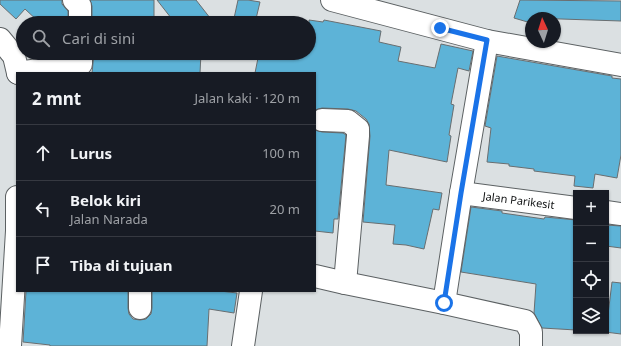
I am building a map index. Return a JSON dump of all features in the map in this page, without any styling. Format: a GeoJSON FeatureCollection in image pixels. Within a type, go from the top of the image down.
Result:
{"type":"FeatureCollection","features":[{"type":"Feature","properties":{"kind":"street"},"geometry":{"type":"LineString","coordinates":[[74,0],[80,6],[80,16]]}},
{"type":"Feature","properties":{"kind":"street"},"geometry":{"type":"LineString","coordinates":[[332,0],[487,40],[621,65]]}},
{"type":"Feature","properties":{"kind":"street"},"geometry":{"type":"LineString","coordinates":[[0,39],[14,56],[18,72]]}},
{"type":"Feature","properties":{"kind":"street"},"geometry":{"type":"LineString","coordinates":[[444,303],[487,40]]}},
{"type":"Feature","properties":{"kind":"street"},"geometry":{"type":"LineString","coordinates":[[25,72],[81,64],[81,60]]}},
{"type":"Feature","properties":{"kind":"street"},"geometry":{"type":"LineString","coordinates":[[322,120],[348,121],[358,129],[345,284]]}},
{"type":"Feature","properties":{"kind":"street","name":"Jalan Parikesit"},"geometry":{"type":"LineString","coordinates":[[461,193],[573,208]]}},
{"type":"Feature","properties":{"kind":"street"},"geometry":{"type":"LineString","coordinates":[[609,212],[621,214]]}},
{"type":"Feature","properties":{"kind":"street"},"geometry":{"type":"LineString","coordinates":[[10,346],[16,247]]}},
{"type":"Feature","properties":{"kind":"street"},"geometry":{"type":"LineString","coordinates":[[316,276],[345,284],[444,303],[525,321],[531,332],[532,346]]}},
{"type":"Feature","properties":{"kind":"street"},"geometry":{"type":"LineString","coordinates":[[243,346],[251,292]]}},
{"type":"Feature","properties":{"kind":"building"},"geometry":{"type":"Polygon","coordinates":[[[0,0],[62,0],[62,4],[68,11],[68,16],[32,16],[25,9],[19,16],[16,16],[16,19],[0,4],[0,0]]]}},
{"type":"Feature","properties":{"kind":"building"},"geometry":{"type":"Polygon","coordinates":[[[90,0],[154,0],[154,16],[92,16],[92,6],[90,0]]]}},
{"type":"Feature","properties":{"kind":"building"},"geometry":{"type":"Polygon","coordinates":[[[157,0],[196,0],[209,16],[170,16],[157,0]]]}},
{"type":"Feature","properties":{"kind":"building"},"geometry":{"type":"Polygon","coordinates":[[[238,0],[260,2],[257,16],[235,16],[238,0]]]}},
{"type":"Feature","properties":{"kind":"building"},"geometry":{"type":"Polygon","coordinates":[[[520,0],[621,1],[621,21],[561,19],[561,12],[525,12],[525,21],[514,18],[520,0]]]}},
{"type":"Feature","properties":{"kind":"building"},"geometry":{"type":"Polygon","coordinates":[[[324,20],[381,31],[379,42],[401,47],[398,61],[435,68],[441,44],[473,51],[469,71],[458,68],[451,104],[454,105],[449,135],[451,136],[447,162],[389,150],[386,185],[442,193],[439,210],[433,209],[424,249],[393,244],[395,225],[363,222],[370,136],[369,124],[366,119],[356,111],[348,109],[322,108],[316,110],[316,72],[255,72],[258,60],[316,60],[316,21],[323,22],[324,20]]]}},
{"type":"Feature","properties":{"kind":"building"},"geometry":{"type":"Polygon","coordinates":[[[497,56],[612,76],[612,78],[621,79],[621,155],[617,178],[595,174],[593,188],[574,186],[575,176],[534,171],[534,169],[509,166],[509,164],[487,162],[491,128],[485,126],[497,56]]]}},
{"type":"Feature","properties":{"kind":"building"},"geometry":{"type":"Polygon","coordinates":[[[93,60],[201,60],[200,72],[92,72],[93,60]]]}},
{"type":"Feature","properties":{"kind":"building"},"geometry":{"type":"Polygon","coordinates":[[[316,130],[343,133],[346,135],[338,219],[334,219],[333,233],[316,231],[316,130]]]}},
{"type":"Feature","properties":{"kind":"building"},"geometry":{"type":"Polygon","coordinates":[[[471,207],[544,219],[545,217],[573,220],[573,330],[542,328],[534,313],[536,284],[461,272],[471,207]]]}},
{"type":"Feature","properties":{"kind":"building"},"geometry":{"type":"Polygon","coordinates":[[[609,225],[621,226],[621,248],[609,246],[609,225]]]}},
{"type":"Feature","properties":{"kind":"building"},"geometry":{"type":"Polygon","coordinates":[[[612,282],[621,283],[621,334],[609,332],[609,306],[612,282]]]}},
{"type":"Feature","properties":{"kind":"building"},"geometry":{"type":"Polygon","coordinates":[[[26,292],[128,292],[129,314],[133,319],[140,320],[146,319],[151,314],[152,292],[237,293],[234,313],[209,309],[207,346],[50,346],[23,342],[26,292]]]}},
{"type":"Feature","properties":{"kind":"route"},"geometry":{"type":"LineString","coordinates":[[440,28],[487,40],[444,303]]}}]}
